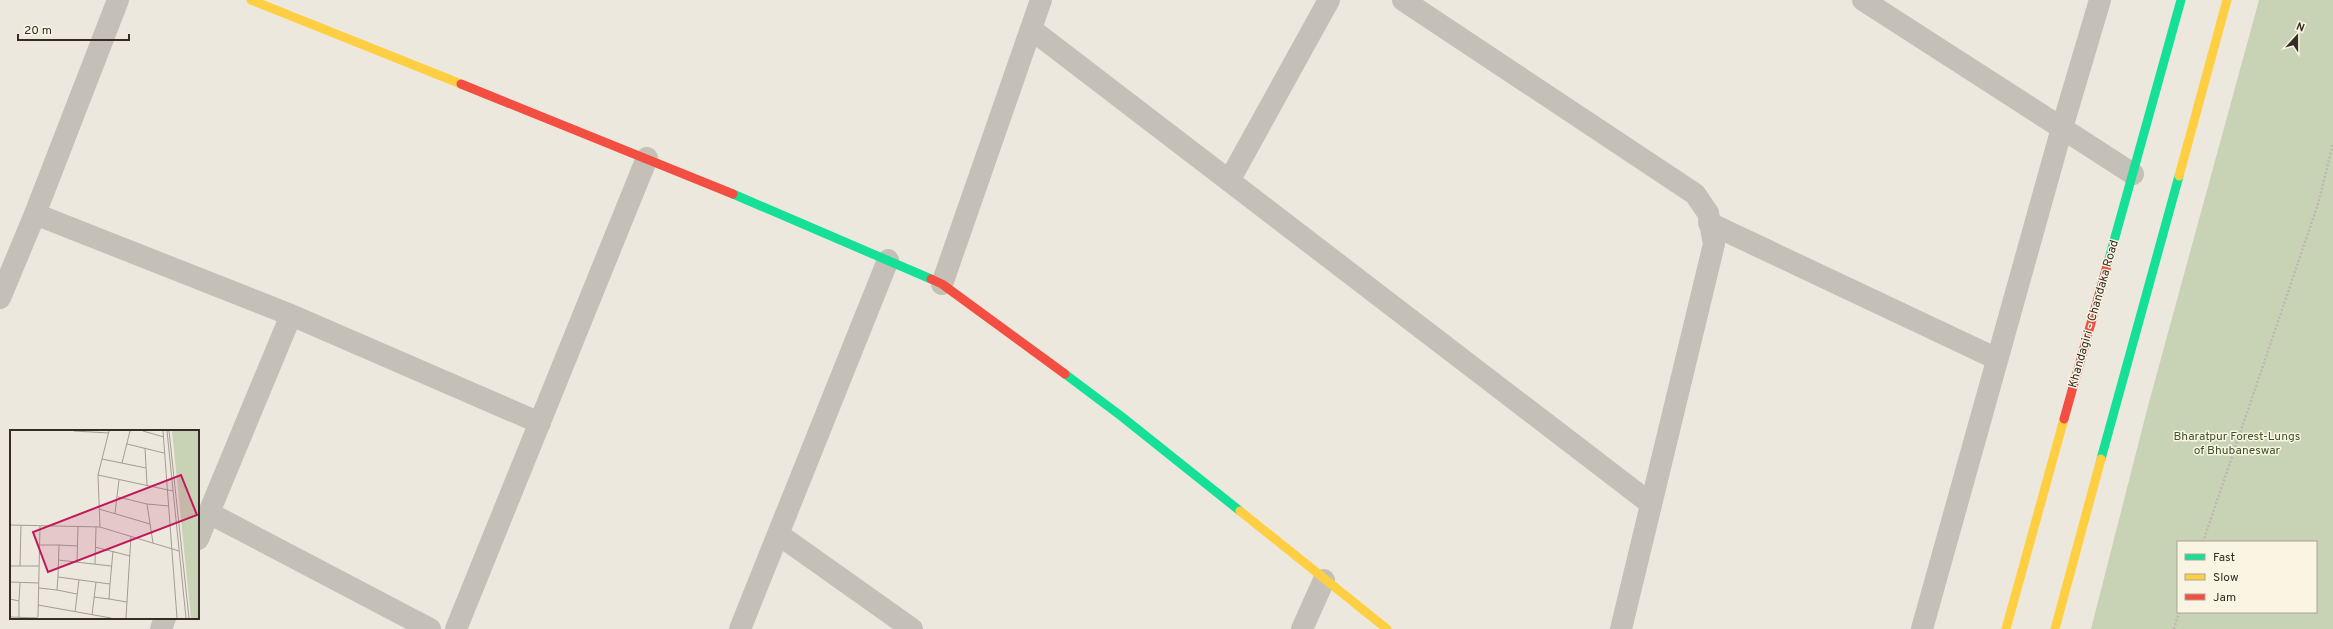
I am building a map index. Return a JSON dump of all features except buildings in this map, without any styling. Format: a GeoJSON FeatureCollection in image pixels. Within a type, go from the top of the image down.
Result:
{"type":"FeatureCollection","features":[{"type":"Feature","properties":{"kind":"street"},"geometry":{"type":"LineString","coordinates":[[0,298],[35,214],[118,0]]}},
{"type":"Feature","properties":{"kind":"street"},"geometry":{"type":"LineString","coordinates":[[251,0],[647,158],[942,284],[1121,416],[1387,629]]}},
{"type":"Feature","properties":{"kind":"street"},"geometry":{"type":"LineString","coordinates":[[942,284],[1041,0]]}},
{"type":"Feature","properties":{"kind":"street"},"geometry":{"type":"LineString","coordinates":[[1229,181],[1329,0]]}},
{"type":"Feature","properties":{"kind":"street"},"geometry":{"type":"LineString","coordinates":[[1403,0],[1694,194],[1708,213],[1714,244],[1621,629]]}},
{"type":"Feature","properties":{"kind":"street"},"geometry":{"type":"LineString","coordinates":[[1863,0],[2133,174]]}},
{"type":"Feature","properties":{"kind":"street"},"geometry":{"type":"LineString","coordinates":[[1922,629],[2062,128],[2100,0]]}},
{"type":"Feature","properties":{"kind":"street","name":"Khandagiri - Chandaka Road"},"geometry":{"type":"LineString","coordinates":[[2006,629],[2181,0]]}},
{"type":"Feature","properties":{"kind":"street"},"geometry":{"type":"LineString","coordinates":[[2055,629],[2227,0]]}},
{"type":"Feature","properties":{"kind":"street"},"geometry":{"type":"LineString","coordinates":[[1031,29],[1651,504]]}},
{"type":"Feature","properties":{"kind":"street"},"geometry":{"type":"LineString","coordinates":[[456,629],[647,158]]}},
{"type":"Feature","properties":{"kind":"street"},"geometry":{"type":"LineString","coordinates":[[35,214],[291,315],[540,423]]}},
{"type":"Feature","properties":{"kind":"street"},"geometry":{"type":"LineString","coordinates":[[1709,223],[1997,359]]}},
{"type":"Feature","properties":{"kind":"street"},"geometry":{"type":"LineString","coordinates":[[740,629],[888,260]]}},
{"type":"Feature","properties":{"kind":"street"},"geometry":{"type":"LineString","coordinates":[[199,536],[291,315]]}},
{"type":"Feature","properties":{"kind":"street"},"geometry":{"type":"LineString","coordinates":[[208,514],[430,629]]}},
{"type":"Feature","properties":{"kind":"street"},"geometry":{"type":"LineString","coordinates":[[778,534],[912,629]]}},
{"type":"Feature","properties":{"kind":"street"},"geometry":{"type":"LineString","coordinates":[[1302,629],[1324,580]]}},
{"type":"Feature","properties":{"kind":"street"},"geometry":{"type":"LineString","coordinates":[[161,629],[165,619]]}},
{"type":"Feature","properties":{"kind":"path"},"geometry":{"type":"LineString","coordinates":[[2203,541],[2318,204],[2333,144]]}},
{"type":"Feature","properties":{"kind":"path"},"geometry":{"type":"LineString","coordinates":[[2174,629],[2179,613]]}},
{"type":"Feature","properties":{"kind":"green space","name":"Bharatpur Forest-Lungs of Bhubaneswar"},"geometry":{"type":"Polygon","coordinates":[[[2259,0],[2333,0],[2333,629],[2091,629],[2148,406],[2259,0]]]}},
{"type":"Feature","properties":{"kind":"traffic: fast"},"geometry":{"type":"LineString","coordinates":[[2107,266],[2181,0]]}},
{"type":"Feature","properties":{"kind":"traffic: fast"},"geometry":{"type":"LineString","coordinates":[[2101,459],[2179,176]]}},
{"type":"Feature","properties":{"kind":"traffic: fast"},"geometry":{"type":"LineString","coordinates":[[733,194],[931,279]]}},
{"type":"Feature","properties":{"kind":"traffic: fast"},"geometry":{"type":"LineString","coordinates":[[1065,374],[1121,416],[1240,511]]}},
{"type":"Feature","properties":{"kind":"traffic: slow"},"geometry":{"type":"LineString","coordinates":[[251,0],[461,84]]}},
{"type":"Feature","properties":{"kind":"traffic: slow"},"geometry":{"type":"LineString","coordinates":[[2179,176],[2227,0]]}},
{"type":"Feature","properties":{"kind":"traffic: slow"},"geometry":{"type":"LineString","coordinates":[[2006,629],[2064,419]]}},
{"type":"Feature","properties":{"kind":"traffic: slow"},"geometry":{"type":"LineString","coordinates":[[2055,629],[2101,459]]}},
{"type":"Feature","properties":{"kind":"traffic: slow"},"geometry":{"type":"LineString","coordinates":[[1240,511],[1387,629]]}},
{"type":"Feature","properties":{"kind":"traffic: jam"},"geometry":{"type":"LineString","coordinates":[[461,84],[733,194]]}},
{"type":"Feature","properties":{"kind":"traffic: jam"},"geometry":{"type":"LineString","coordinates":[[2064,419],[2107,266]]}},
{"type":"Feature","properties":{"kind":"traffic: jam"},"geometry":{"type":"LineString","coordinates":[[931,279],[942,284],[1065,374]]}}]}
